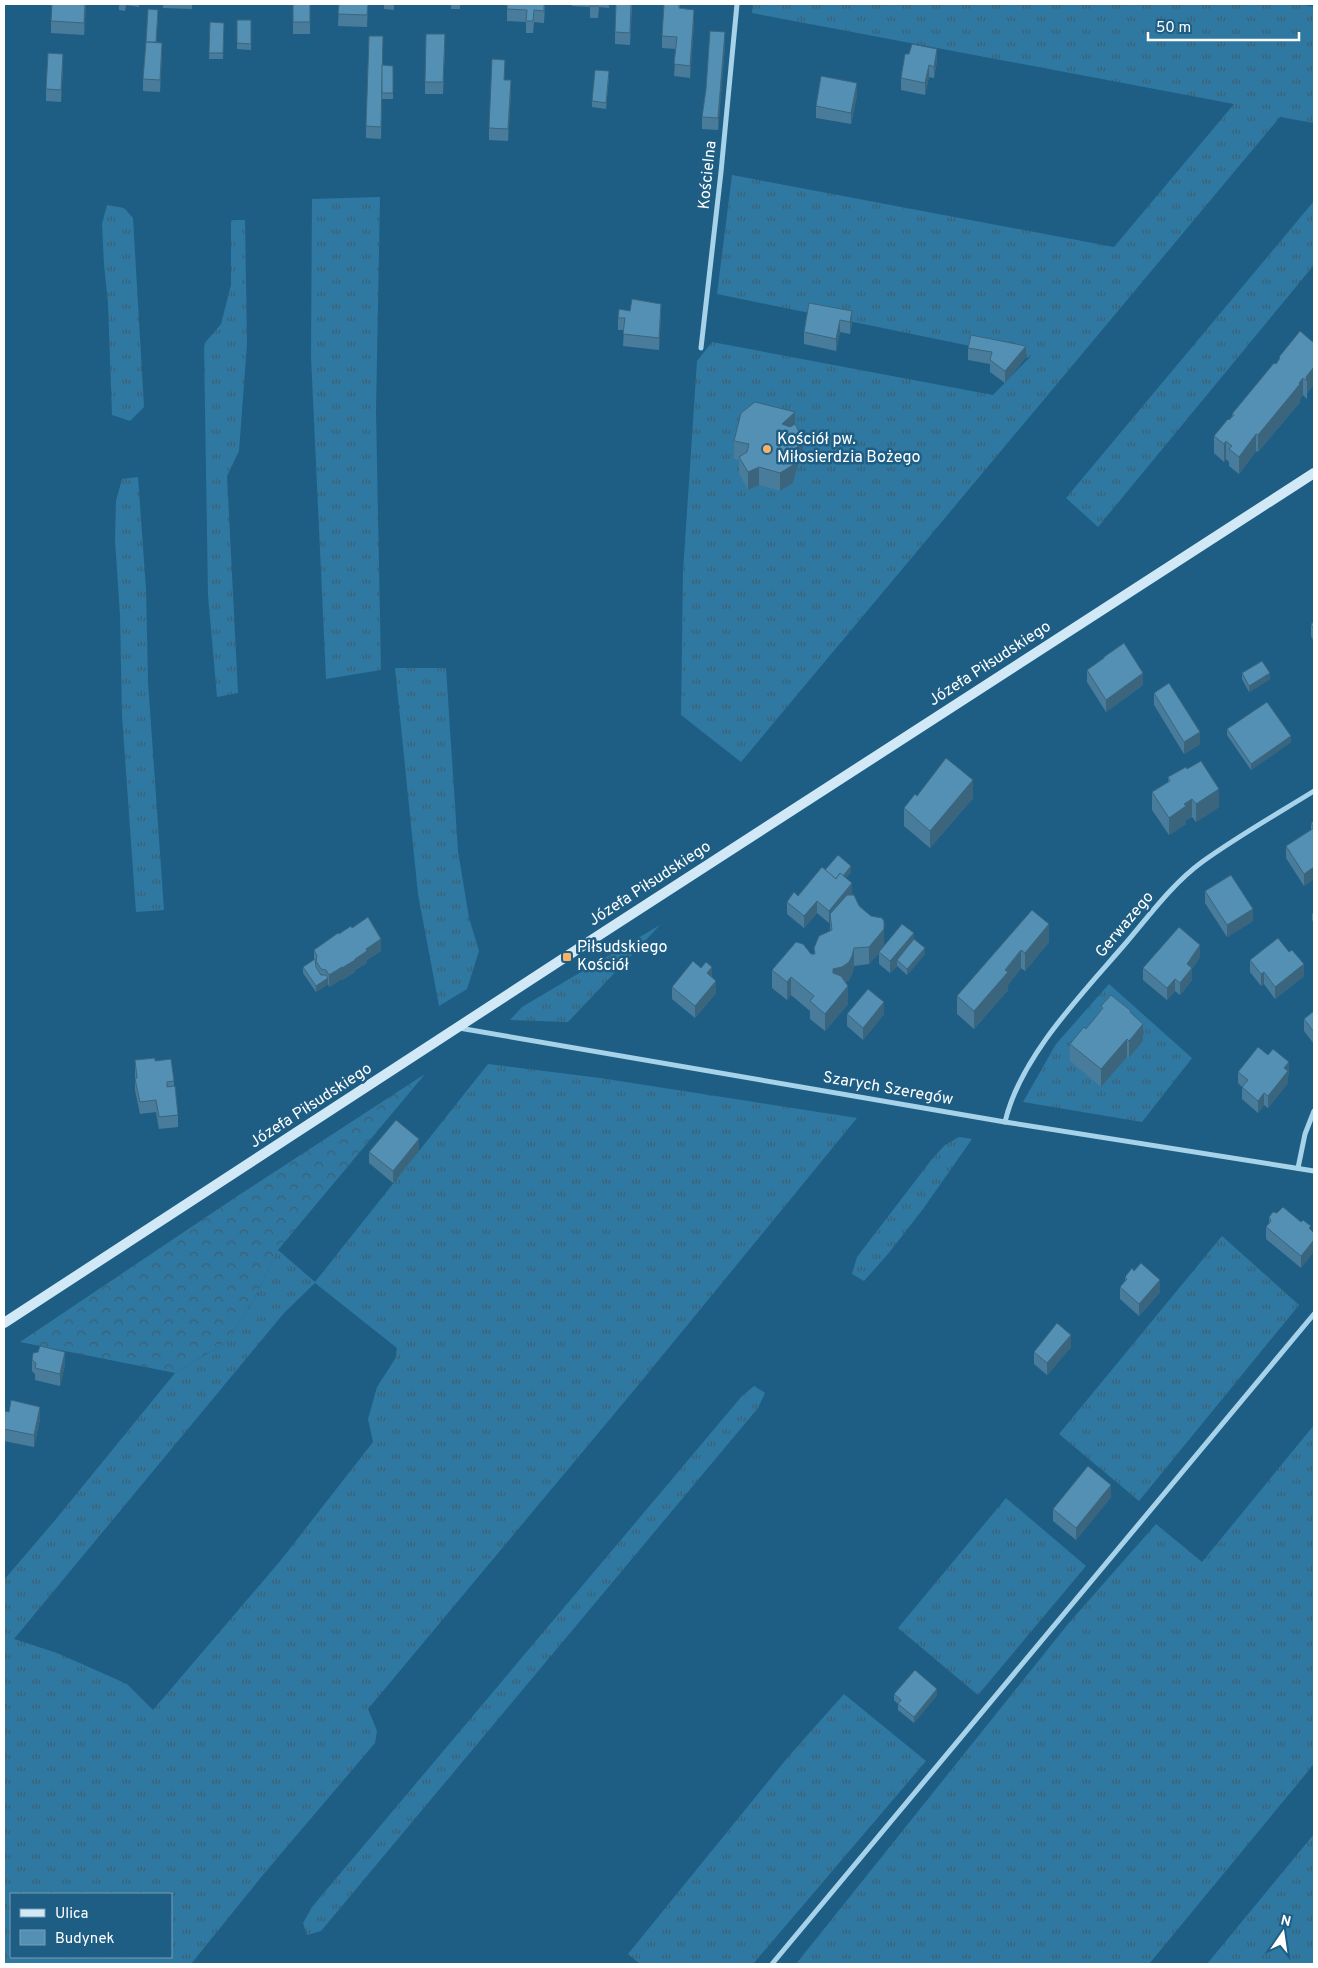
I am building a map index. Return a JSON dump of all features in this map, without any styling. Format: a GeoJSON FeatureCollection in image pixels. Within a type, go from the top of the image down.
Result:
{"type":"FeatureCollection","features":[{"type":"Feature","properties":{"kind":"street","name":"Kościelna"},"geometry":{"type":"LineString","coordinates":[[701,348],[721,172],[737,4]]}},
{"type":"Feature","properties":{"kind":"street","name":"Józefa Piłsudskiego"},"geometry":{"type":"LineString","coordinates":[[4,1324],[1314,473]]}},
{"type":"Feature","properties":{"kind":"street","name":"Gerwazego"},"geometry":{"type":"LineString","coordinates":[[1005,1122],[1015,1090],[1043,1045],[1075,1003],[1170,892],[1203,862],[1314,791]]}},
{"type":"Feature","properties":{"kind":"street","name":"Szarych Szeregów"},"geometry":{"type":"LineString","coordinates":[[458,1028],[1005,1122],[1314,1171]]}},
{"type":"Feature","properties":{"kind":"street"},"geometry":{"type":"LineString","coordinates":[[1298,1168],[1305,1134],[1314,1111]]}},
{"type":"Feature","properties":{"kind":"street"},"geometry":{"type":"LineString","coordinates":[[772,1964],[1314,1314]]}},
{"type":"Feature","properties":{"kind":"green space"},"geometry":{"type":"Polygon","coordinates":[[[753,4],[1299,4],[1314,7],[1314,123],[1280,117],[741,762],[681,715],[683,572],[697,361],[712,342],[993,395],[1029,358],[717,294],[732,175],[1114,247],[1234,104],[752,13],[753,4]]]}},
{"type":"Feature","properties":{"kind":"green space"},"geometry":{"type":"Polygon","coordinates":[[[380,197],[376,411],[381,670],[326,679],[311,356],[312,199],[380,197]]]}},
{"type":"Feature","properties":{"kind":"green space"},"geometry":{"type":"Polygon","coordinates":[[[1314,201],[1314,265],[1098,527],[1066,498],[1314,201]]]}},
{"type":"Feature","properties":{"kind":"green space"},"geometry":{"type":"Polygon","coordinates":[[[107,205],[124,208],[133,218],[144,407],[130,421],[112,415],[108,303],[102,224],[107,205]]]}},
{"type":"Feature","properties":{"kind":"green space"},"geometry":{"type":"Polygon","coordinates":[[[231,220],[245,220],[247,344],[239,451],[227,476],[238,693],[217,697],[208,595],[204,344],[221,324],[231,285],[231,220]]]}},
{"type":"Feature","properties":{"kind":"green space"},"geometry":{"type":"Polygon","coordinates":[[[138,477],[146,589],[148,682],[164,910],[136,912],[122,716],[120,615],[115,540],[116,501],[122,479],[138,477]]]}},
{"type":"Feature","properties":{"kind":"green space"},"geometry":{"type":"Polygon","coordinates":[[[395,668],[446,668],[458,851],[469,918],[479,951],[467,989],[439,1006],[418,894],[395,668]]]}},
{"type":"Feature","properties":{"kind":"green space"},"geometry":{"type":"Polygon","coordinates":[[[660,925],[568,1022],[510,1020],[522,1007],[660,925]]]}},
{"type":"Feature","properties":{"kind":"green space"},"geometry":{"type":"Polygon","coordinates":[[[1109,984],[1192,1058],[1142,1122],[1023,1102],[1056,1044],[1109,984]]]}},
{"type":"Feature","properties":{"kind":"green space"},"geometry":{"type":"Polygon","coordinates":[[[488,1064],[600,1078],[857,1118],[635,1389],[368,1709],[377,1731],[375,1743],[262,1876],[191,1964],[4,1964],[4,1580],[175,1373],[227,1342],[254,1299],[278,1250],[315,1282],[488,1064]],[[315,1283],[284,1313],[14,1639],[57,1653],[127,1684],[153,1710],[281,1560],[373,1442],[368,1419],[377,1387],[395,1359],[397,1348],[315,1283]]]}},
{"type":"Feature","properties":{"kind":"green space"},"geometry":{"type":"Polygon","coordinates":[[[425,1074],[278,1250],[254,1299],[227,1342],[175,1373],[20,1342],[239,1195],[425,1074]]]}},
{"type":"Feature","properties":{"kind":"green space"},"geometry":{"type":"Polygon","coordinates":[[[959,1137],[972,1139],[923,1209],[888,1254],[864,1281],[852,1274],[857,1257],[932,1159],[945,1145],[959,1137]]]}},
{"type":"Feature","properties":{"kind":"green space"},"geometry":{"type":"Polygon","coordinates":[[[1222,1236],[1299,1305],[1139,1501],[1059,1434],[1222,1236]]]}},
{"type":"Feature","properties":{"kind":"green space"},"geometry":{"type":"Polygon","coordinates":[[[754,1386],[765,1393],[758,1408],[321,1931],[307,1935],[303,1923],[312,1907],[742,1396],[754,1386]]]}},
{"type":"Feature","properties":{"kind":"green space"},"geometry":{"type":"Polygon","coordinates":[[[1314,1425],[1314,1764],[1149,1964],[796,1964],[1068,1624],[1156,1524],[1202,1562],[1314,1425]]]}},
{"type":"Feature","properties":{"kind":"green space"},"geometry":{"type":"Polygon","coordinates":[[[1006,1498],[1086,1566],[978,1695],[898,1628],[1006,1498]]]}},
{"type":"Feature","properties":{"kind":"green space"},"geometry":{"type":"Polygon","coordinates":[[[844,1694],[926,1761],[753,1964],[640,1964],[628,1954],[788,1757],[844,1694]]]}},
{"type":"Feature","properties":{"kind":"green space"},"geometry":{"type":"Polygon","coordinates":[[[1314,1834],[1314,1964],[1207,1964],[1314,1834]]]}},
{"type":"Feature","properties":{"kind":"building"},"geometry":{"type":"Polygon","coordinates":[[[52,4],[85,4],[84,23],[51,21],[52,4]]]}},
{"type":"Feature","properties":{"kind":"building"},"geometry":{"type":"Polygon","coordinates":[[[293,4],[310,4],[310,22],[293,22],[293,4]]]}},
{"type":"Feature","properties":{"kind":"building"},"geometry":{"type":"Polygon","coordinates":[[[339,4],[368,4],[367,15],[338,14],[339,4]]]}},
{"type":"Feature","properties":{"kind":"building"},"geometry":{"type":"Polygon","coordinates":[[[507,4],[544,4],[544,11],[534,10],[533,21],[526,21],[527,10],[507,9],[507,4]]]}},
{"type":"Feature","properties":{"kind":"building"},"geometry":{"type":"Polygon","coordinates":[[[590,4],[598,4],[598,6],[590,6],[590,4]]]}},
{"type":"Feature","properties":{"kind":"building"},"geometry":{"type":"Polygon","coordinates":[[[616,4],[631,4],[630,33],[615,32],[616,4]]]}},
{"type":"Feature","properties":{"kind":"building"},"geometry":{"type":"Polygon","coordinates":[[[664,4],[679,4],[679,8],[694,10],[690,66],[674,64],[677,37],[662,36],[664,4]]]}},
{"type":"Feature","properties":{"kind":"building"},"geometry":{"type":"Polygon","coordinates":[[[148,9],[158,10],[156,42],[146,42],[148,9]]]}},
{"type":"Feature","properties":{"kind":"building"},"geometry":{"type":"Polygon","coordinates":[[[237,20],[251,20],[251,44],[237,43],[237,20]]]}},
{"type":"Feature","properties":{"kind":"building"},"geometry":{"type":"Polygon","coordinates":[[[210,22],[224,23],[223,53],[209,53],[210,22]]]}},
{"type":"Feature","properties":{"kind":"building"},"geometry":{"type":"Polygon","coordinates":[[[710,31],[725,32],[718,118],[702,117],[710,31]]]}},
{"type":"Feature","properties":{"kind":"building"},"geometry":{"type":"Polygon","coordinates":[[[426,34],[445,34],[443,82],[425,82],[426,34]]]}},
{"type":"Feature","properties":{"kind":"building"},"geometry":{"type":"Polygon","coordinates":[[[369,36],[383,36],[381,127],[366,126],[369,36]]]}},
{"type":"Feature","properties":{"kind":"building"},"geometry":{"type":"Polygon","coordinates":[[[146,42],[162,43],[160,80],[143,79],[146,42]]]}},
{"type":"Feature","properties":{"kind":"building"},"geometry":{"type":"Polygon","coordinates":[[[912,44],[937,49],[934,67],[929,65],[925,83],[901,78],[905,54],[909,54],[912,44]]]}},
{"type":"Feature","properties":{"kind":"building"},"geometry":{"type":"Polygon","coordinates":[[[48,53],[63,54],[61,90],[46,89],[48,53]]]}},
{"type":"Feature","properties":{"kind":"building"},"geometry":{"type":"Polygon","coordinates":[[[492,59],[505,60],[504,80],[511,80],[508,129],[489,128],[492,59]]]}},
{"type":"Feature","properties":{"kind":"building"},"geometry":{"type":"Polygon","coordinates":[[[382,65],[393,66],[393,93],[382,93],[382,65]]]}},
{"type":"Feature","properties":{"kind":"building"},"geometry":{"type":"Polygon","coordinates":[[[595,70],[609,71],[606,103],[592,101],[595,70]]]}},
{"type":"Feature","properties":{"kind":"building"},"geometry":{"type":"Polygon","coordinates":[[[821,76],[857,83],[851,113],[816,106],[821,76]]]}},
{"type":"Feature","properties":{"kind":"building"},"geometry":{"type":"Polygon","coordinates":[[[632,299],[661,304],[659,338],[623,334],[625,318],[618,318],[619,309],[630,311],[632,299]]]}},
{"type":"Feature","properties":{"kind":"building"},"geometry":{"type":"Polygon","coordinates":[[[809,303],[852,311],[850,322],[840,320],[836,339],[804,332],[809,303]]]}},
{"type":"Feature","properties":{"kind":"building"},"geometry":{"type":"Polygon","coordinates":[[[1300,331],[1314,343],[1314,367],[1306,377],[1307,381],[1303,378],[1239,457],[1229,449],[1232,446],[1226,441],[1224,444],[1214,436],[1228,419],[1234,415],[1232,414],[1274,363],[1276,364],[1279,357],[1300,331]]]}},
{"type":"Feature","properties":{"kind":"building"},"geometry":{"type":"Polygon","coordinates":[[[971,335],[1026,346],[1005,371],[990,360],[992,352],[968,348],[971,335]]]}},
{"type":"Feature","properties":{"kind":"building"},"geometry":{"type":"Polygon","coordinates":[[[755,402],[795,412],[782,424],[790,427],[795,424],[803,439],[797,443],[798,446],[793,465],[780,473],[759,467],[748,472],[739,457],[747,452],[749,444],[734,441],[741,413],[755,402]]]}},
{"type":"Feature","properties":{"kind":"building"},"geometry":{"type":"Polygon","coordinates":[[[1124,643],[1143,673],[1106,700],[1087,670],[1124,643]]]}},
{"type":"Feature","properties":{"kind":"building"},"geometry":{"type":"Polygon","coordinates":[[[1262,661],[1270,673],[1249,686],[1242,673],[1262,661]]]}},
{"type":"Feature","properties":{"kind":"building"},"geometry":{"type":"Polygon","coordinates":[[[1169,683],[1200,732],[1184,742],[1154,693],[1169,683]]]}},
{"type":"Feature","properties":{"kind":"building"},"geometry":{"type":"Polygon","coordinates":[[[1267,702],[1291,736],[1251,764],[1227,729],[1267,702]]]}},
{"type":"Feature","properties":{"kind":"building"},"geometry":{"type":"Polygon","coordinates":[[[946,758],[973,780],[930,831],[904,808],[915,794],[917,796],[946,758]]]}},
{"type":"Feature","properties":{"kind":"building"},"geometry":{"type":"Polygon","coordinates":[[[1201,761],[1219,789],[1196,804],[1192,799],[1184,804],[1186,806],[1169,818],[1152,792],[1170,781],[1168,777],[1201,761]]]}},
{"type":"Feature","properties":{"kind":"building"},"geometry":{"type":"Polygon","coordinates":[[[1314,828],[1314,867],[1304,874],[1286,846],[1314,828]]]}},
{"type":"Feature","properties":{"kind":"building"},"geometry":{"type":"Polygon","coordinates":[[[838,855],[851,866],[843,876],[840,873],[836,879],[825,870],[838,855]]]}},
{"type":"Feature","properties":{"kind":"building"},"geometry":{"type":"Polygon","coordinates":[[[822,867],[836,879],[840,873],[852,883],[829,911],[817,901],[804,916],[787,902],[794,892],[798,896],[822,867]]]}},
{"type":"Feature","properties":{"kind":"building"},"geometry":{"type":"Polygon","coordinates":[[[1231,875],[1253,909],[1227,925],[1205,891],[1231,875]]]}},
{"type":"Feature","properties":{"kind":"building"},"geometry":{"type":"Polygon","coordinates":[[[847,895],[854,895],[859,906],[871,916],[882,918],[884,929],[869,947],[854,948],[849,962],[842,967],[833,969],[833,973],[841,976],[848,986],[825,1014],[810,1001],[814,996],[791,977],[787,982],[772,970],[796,942],[803,944],[811,954],[815,954],[814,948],[819,936],[832,930],[830,914],[847,895]]]}},
{"type":"Feature","properties":{"kind":"building"},"geometry":{"type":"Polygon","coordinates":[[[1032,910],[1049,924],[1025,953],[1021,950],[1005,970],[1008,972],[974,1011],[957,996],[1032,910]]]}},
{"type":"Feature","properties":{"kind":"building"},"geometry":{"type":"Polygon","coordinates":[[[368,917],[381,939],[366,949],[367,951],[355,960],[329,975],[326,970],[321,969],[316,961],[317,956],[314,950],[338,933],[351,926],[352,928],[368,917]]]}},
{"type":"Feature","properties":{"kind":"building"},"geometry":{"type":"Polygon","coordinates":[[[902,924],[914,933],[890,961],[879,952],[902,924]]]}},
{"type":"Feature","properties":{"kind":"building"},"geometry":{"type":"Polygon","coordinates":[[[1179,927],[1200,945],[1187,964],[1192,968],[1180,983],[1175,979],[1167,988],[1143,968],[1179,927]]]}},
{"type":"Feature","properties":{"kind":"building"},"geometry":{"type":"Polygon","coordinates":[[[1278,938],[1289,952],[1292,950],[1304,964],[1275,987],[1264,972],[1261,974],[1250,960],[1278,938]]]}},
{"type":"Feature","properties":{"kind":"building"},"geometry":{"type":"Polygon","coordinates":[[[914,939],[925,948],[907,969],[897,960],[914,939]]]}},
{"type":"Feature","properties":{"kind":"building"},"geometry":{"type":"Polygon","coordinates":[[[315,959],[316,967],[321,975],[326,975],[328,978],[316,986],[303,967],[315,959]]]}},
{"type":"Feature","properties":{"kind":"building"},"geometry":{"type":"Polygon","coordinates":[[[693,961],[701,968],[706,962],[712,967],[707,973],[716,981],[695,1006],[672,987],[693,961]]]}},
{"type":"Feature","properties":{"kind":"building"},"geometry":{"type":"Polygon","coordinates":[[[868,989],[884,1002],[863,1028],[847,1014],[868,989]]]}},
{"type":"Feature","properties":{"kind":"building"},"geometry":{"type":"Polygon","coordinates":[[[1111,995],[1131,1011],[1143,1024],[1101,1069],[1070,1044],[1084,1027],[1086,1029],[1103,1008],[1101,1006],[1111,995]]]}},
{"type":"Feature","properties":{"kind":"building"},"geometry":{"type":"Polygon","coordinates":[[[1314,1011],[1314,1032],[1304,1019],[1314,1011]]]}},
{"type":"Feature","properties":{"kind":"building"},"geometry":{"type":"Polygon","coordinates":[[[1258,1047],[1268,1055],[1273,1049],[1289,1062],[1284,1068],[1288,1071],[1268,1096],[1264,1093],[1258,1101],[1242,1087],[1248,1080],[1238,1072],[1258,1047]]]}},
{"type":"Feature","properties":{"kind":"building"},"geometry":{"type":"Polygon","coordinates":[[[155,1058],[155,1061],[171,1059],[174,1081],[167,1082],[167,1087],[175,1086],[178,1115],[159,1117],[156,1100],[140,1102],[135,1079],[137,1078],[135,1060],[155,1058]]]}},
{"type":"Feature","properties":{"kind":"building"},"geometry":{"type":"Polygon","coordinates":[[[396,1120],[419,1139],[393,1171],[369,1152],[396,1120]]]}},
{"type":"Feature","properties":{"kind":"building"},"geometry":{"type":"Polygon","coordinates":[[[1283,1207],[1301,1222],[1303,1220],[1311,1226],[1309,1228],[1314,1233],[1314,1240],[1301,1256],[1266,1227],[1271,1221],[1269,1217],[1273,1212],[1277,1213],[1283,1207]]]}},
{"type":"Feature","properties":{"kind":"building"},"geometry":{"type":"Polygon","coordinates":[[[1141,1263],[1160,1280],[1139,1304],[1120,1287],[1127,1279],[1125,1277],[1132,1268],[1134,1271],[1141,1263]]]}},
{"type":"Feature","properties":{"kind":"building"},"geometry":{"type":"Polygon","coordinates":[[[1057,1323],[1071,1335],[1047,1363],[1034,1352],[1057,1323]]]}},
{"type":"Feature","properties":{"kind":"building"},"geometry":{"type":"Polygon","coordinates":[[[40,1346],[65,1352],[60,1374],[35,1368],[36,1363],[32,1360],[33,1353],[38,1352],[40,1346]]]}},
{"type":"Feature","properties":{"kind":"building"},"geometry":{"type":"Polygon","coordinates":[[[11,1400],[40,1407],[34,1435],[4,1429],[5,1411],[9,1412],[11,1400]]]}},
{"type":"Feature","properties":{"kind":"building"},"geometry":{"type":"Polygon","coordinates":[[[1088,1466],[1111,1485],[1076,1528],[1053,1509],[1088,1466]]]}},
{"type":"Feature","properties":{"kind":"building"},"geometry":{"type":"Polygon","coordinates":[[[915,1670],[937,1689],[914,1717],[898,1704],[901,1700],[894,1694],[915,1670]]]}},
{"type":"Feature","properties":{"kind":"place","name":"Kościół pw. Miłosierdzia Bożego"},"geometry":{"type":"Point","coordinates":[767,449]}},
{"type":"Feature","properties":{"kind":"place","name":"Piłsudskiego Kościół"},"geometry":{"type":"Point","coordinates":[567,957]}}]}
